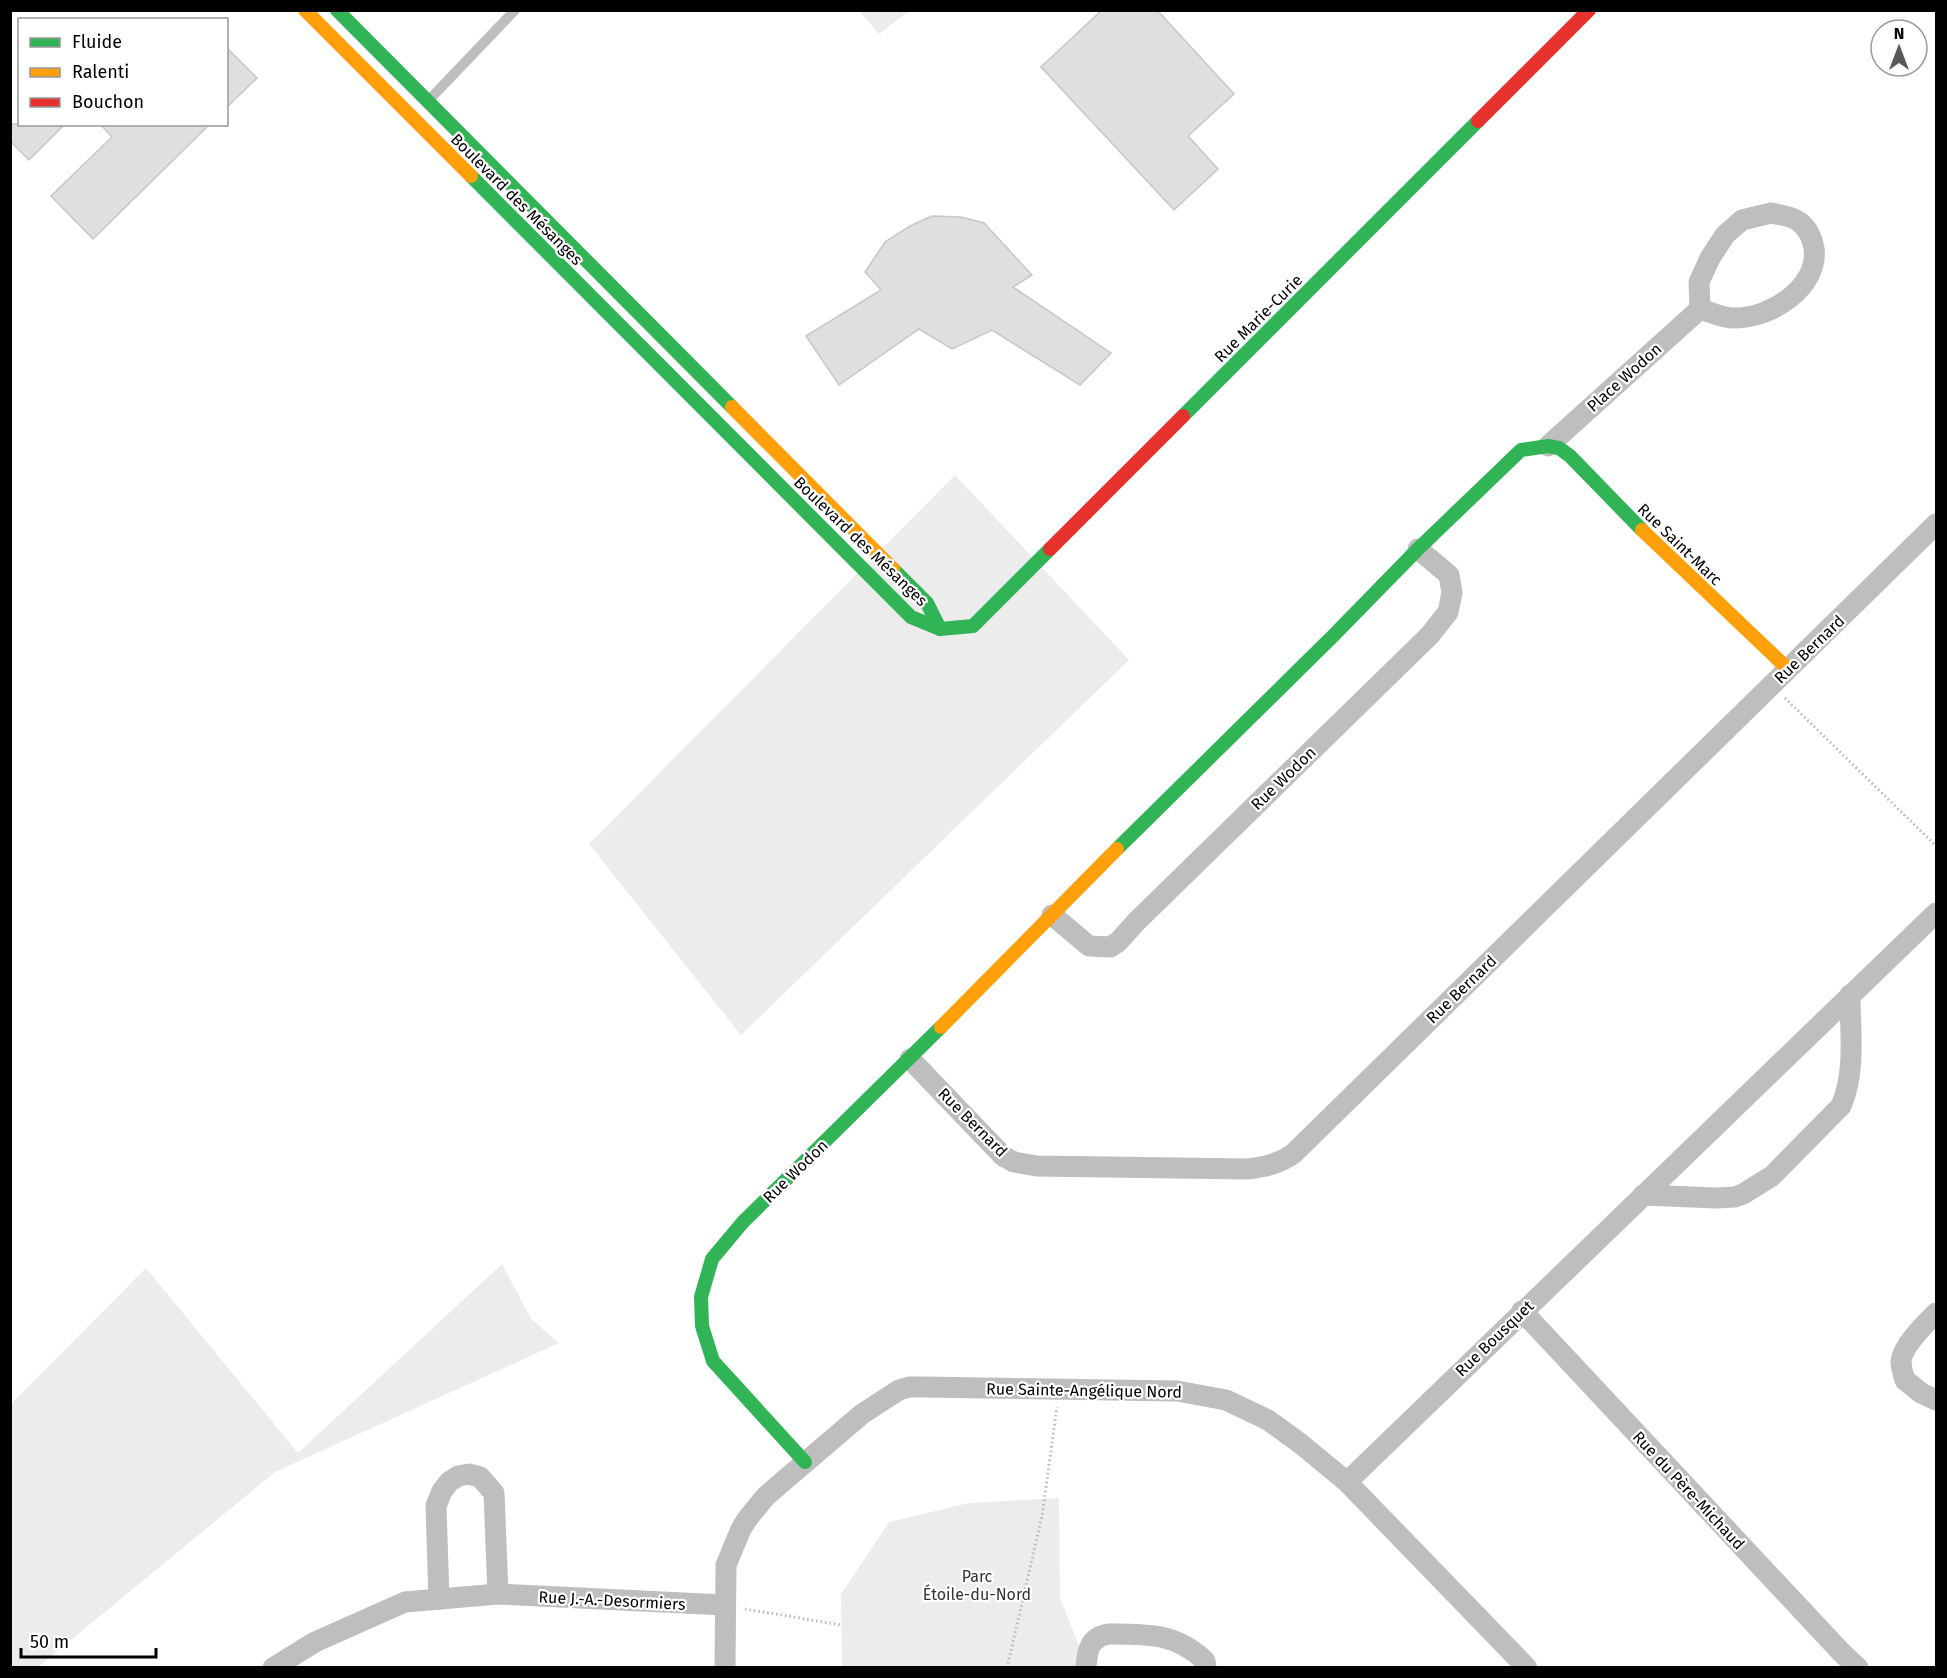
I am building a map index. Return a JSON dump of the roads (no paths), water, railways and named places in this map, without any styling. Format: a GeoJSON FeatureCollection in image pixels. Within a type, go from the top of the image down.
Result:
{"type":"FeatureCollection","features":[{"type":"Feature","properties":{"kind":"street","name":"Boulevard des Mésanges"},"geometry":{"type":"LineString","coordinates":[[305,10],[911,617],[940,629]]}},
{"type":"Feature","properties":{"kind":"street","name":"Boulevard des Mésanges"},"geometry":{"type":"LineString","coordinates":[[338,10],[927,603],[940,629]]}},
{"type":"Feature","properties":{"kind":"street","name":"Rue Marie-Curie"},"geometry":{"type":"LineString","coordinates":[[940,629],[973,626],[1589,10]]}},
{"type":"Feature","properties":{"kind":"street"},"geometry":{"type":"LineString","coordinates":[[1771,213],[1798,220],[1812,237],[1815,259],[1809,274],[1793,296],[1770,311],[1735,318],[1700,309],[1699,282],[1710,258],[1725,235],[1742,220],[1771,213]]}},
{"type":"Feature","properties":{"kind":"street","name":"Place Wodon"},"geometry":{"type":"LineString","coordinates":[[1548,446],[1700,309]]}},
{"type":"Feature","properties":{"kind":"street","name":"Rue Wodon"},"geometry":{"type":"LineString","coordinates":[[805,1462],[713,1361],[702,1326],[701,1297],[712,1259],[730,1236],[910,1059],[1418,549],[1521,450],[1548,446]]}},
{"type":"Feature","properties":{"kind":"street","name":"Rue Saint-Marc"},"geometry":{"type":"LineString","coordinates":[[1548,446],[1559,448],[1570,456],[1666,554],[1788,669]]}},
{"type":"Feature","properties":{"kind":"street","name":"Rue Bernard"},"geometry":{"type":"LineString","coordinates":[[910,1059],[1004,1156],[1014,1162],[1037,1166],[1247,1169],[1283,1161],[1293,1154],[1936,524]]}},
{"type":"Feature","properties":{"kind":"street","name":"Rue Wodon"},"geometry":{"type":"LineString","coordinates":[[1052,915],[1089,946],[1110,947],[1118,942],[1430,635],[1448,612],[1452,593],[1449,575],[1418,549]]}},
{"type":"Feature","properties":{"kind":"street","name":"Rue Bousquet"},"geometry":{"type":"LineString","coordinates":[[1347,1482],[1936,913]]}},
{"type":"Feature","properties":{"kind":"street"},"geometry":{"type":"LineString","coordinates":[[1643,1196],[1735,1197],[1772,1176],[1841,1106],[1846,1095],[1850,1073],[1850,995]]}},
{"type":"Feature","properties":{"kind":"street","name":"Rue du Père-Michaud"},"geometry":{"type":"LineString","coordinates":[[1522,1311],[1858,1668]]}},
{"type":"Feature","properties":{"kind":"street"},"geometry":{"type":"LineString","coordinates":[[1936,1313],[1918,1331],[1903,1353],[1901,1362],[1905,1380],[1921,1393],[1936,1400]]}},
{"type":"Feature","properties":{"kind":"street","name":"Rue Sainte-Angélique Nord"},"geometry":{"type":"LineString","coordinates":[[725,1668],[726,1565],[741,1529],[766,1496],[862,1414],[899,1390],[923,1387],[1177,1390],[1226,1400],[1268,1420],[1302,1444],[1347,1482],[1527,1668]]}},
{"type":"Feature","properties":{"kind":"street"},"geometry":{"type":"LineString","coordinates":[[438,1599],[436,1506],[442,1491],[449,1482],[458,1476],[469,1474],[480,1477],[495,1493],[498,1594]]}},
{"type":"Feature","properties":{"kind":"street","name":"Rue J.-A.-Desormiers"},"geometry":{"type":"LineString","coordinates":[[273,1668],[315,1642],[405,1602],[498,1594],[725,1605]]}},
{"type":"Feature","properties":{"kind":"street"},"geometry":{"type":"LineString","coordinates":[[1086,1668],[1087,1651],[1102,1635],[1136,1634],[1163,1636],[1182,1643],[1205,1661],[1206,1668]]}},
{"type":"Feature","properties":{"kind":"lane"},"geometry":{"type":"LineString","coordinates":[[412,117],[515,10]]}},
{"type":"Feature","properties":{"kind":"park label","name":"Parc Étoile-du-Nord"},"geometry":{"type":"Point","coordinates":[977,1585]}}]}
